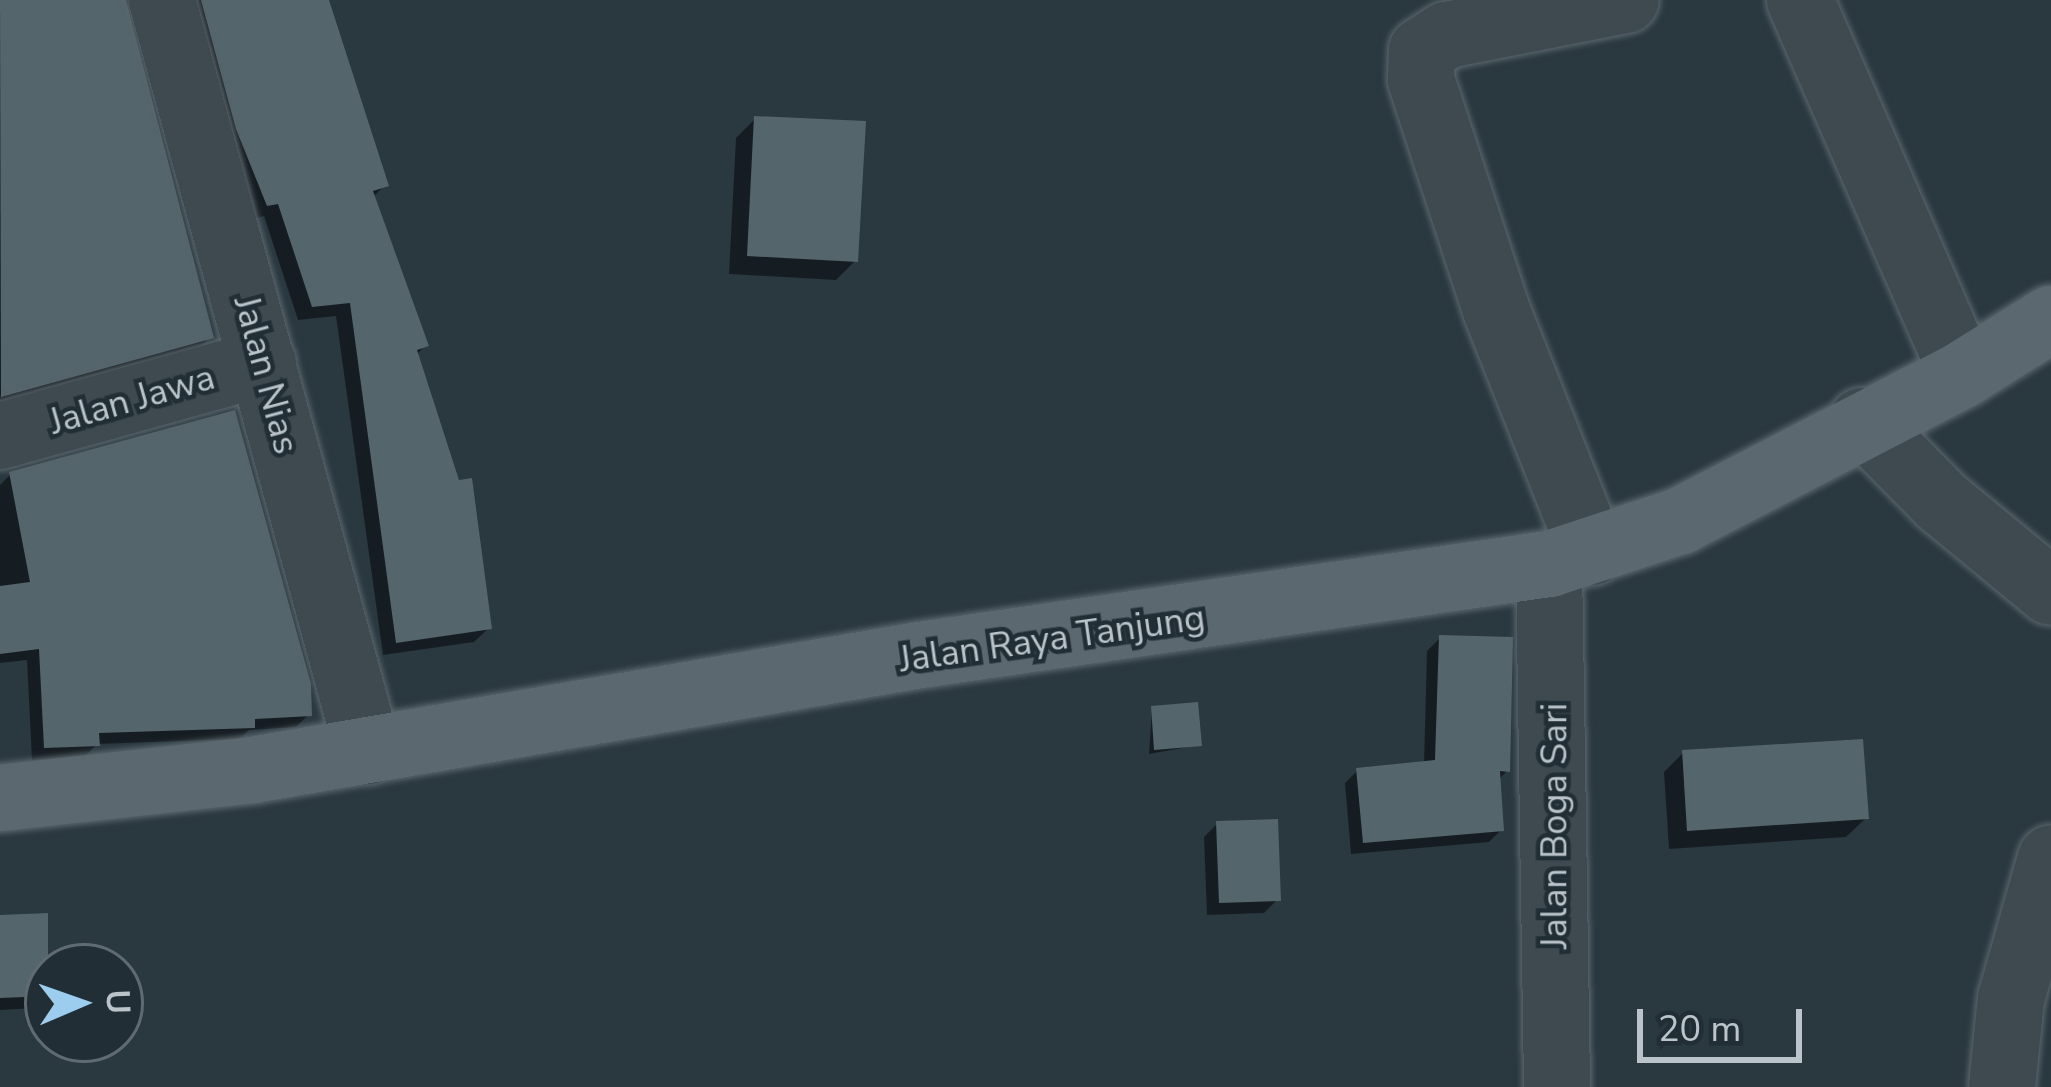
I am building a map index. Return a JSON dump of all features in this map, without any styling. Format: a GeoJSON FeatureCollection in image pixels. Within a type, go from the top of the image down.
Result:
{"type":"FeatureCollection","features":[{"type":"Feature","properties":{"kind":"main road","name":"Jalan Raya Tanjung"},"geometry":{"type":"LineString","coordinates":[[0,798],[368,751],[920,655],[1571,558],[1680,520],[1862,421],[1963,374],[2051,319]]}},
{"type":"Feature","properties":{"kind":"street","name":"Jalan Nias"},"geometry":{"type":"LineString","coordinates":[[162,0],[368,751]]}},
{"type":"Feature","properties":{"kind":"street"},"geometry":{"type":"LineString","coordinates":[[1571,558],[1421,79],[1422,51],[1447,35],[1626,0]]}},
{"type":"Feature","properties":{"kind":"street"},"geometry":{"type":"LineString","coordinates":[[1800,0],[1963,374]]}},
{"type":"Feature","properties":{"kind":"street","name":"Jalan Jawa"},"geometry":{"type":"LineString","coordinates":[[0,436],[263,363]]}},
{"type":"Feature","properties":{"kind":"street"},"geometry":{"type":"LineString","coordinates":[[1862,421],[1942,502],[2051,592]]}},
{"type":"Feature","properties":{"kind":"street","name":"Jalan Boga Sari"},"geometry":{"type":"LineString","coordinates":[[1557,1087],[1571,558]]}},
{"type":"Feature","properties":{"kind":"street"},"geometry":{"type":"LineString","coordinates":[[2002,1087],[2011,999],[2051,859]]}},
{"type":"Feature","properties":{"kind":"building"},"geometry":{"type":"Polygon","coordinates":[[[0,0],[126,0],[214,338],[1,397],[0,0]]]}},
{"type":"Feature","properties":{"kind":"building"},"geometry":{"type":"Polygon","coordinates":[[[201,0],[329,0],[389,186],[373,191],[429,346],[417,350],[459,480],[472,478],[492,629],[396,643],[350,303],[312,307],[278,204],[267,206],[236,129],[201,0]]]}},
{"type":"Feature","properties":{"kind":"building"},"geometry":{"type":"Polygon","coordinates":[[[754,116],[866,121],[858,262],[747,256],[754,116]]]}},
{"type":"Feature","properties":{"kind":"building"},"geometry":{"type":"Polygon","coordinates":[[[235,410],[311,684],[312,716],[255,719],[255,728],[99,733],[100,746],[44,748],[39,649],[0,654],[0,586],[30,582],[9,472],[235,410]]]}},
{"type":"Feature","properties":{"kind":"building"},"geometry":{"type":"Polygon","coordinates":[[[1439,635],[1513,637],[1510,772],[1500,771],[1504,831],[1363,843],[1356,768],[1435,760],[1439,635]]]}},
{"type":"Feature","properties":{"kind":"building"},"geometry":{"type":"Polygon","coordinates":[[[1198,702],[1202,746],[1154,750],[1151,706],[1198,702]]]}},
{"type":"Feature","properties":{"kind":"building"},"geometry":{"type":"Polygon","coordinates":[[[1863,739],[1869,819],[1687,831],[1682,750],[1863,739]]]}},
{"type":"Feature","properties":{"kind":"building"},"geometry":{"type":"Polygon","coordinates":[[[1278,819],[1281,901],[1219,903],[1216,821],[1278,819]]]}},
{"type":"Feature","properties":{"kind":"building"},"geometry":{"type":"Polygon","coordinates":[[[48,913],[48,943],[24,943],[24,997],[0,998],[0,915],[48,913]]]}}]}
